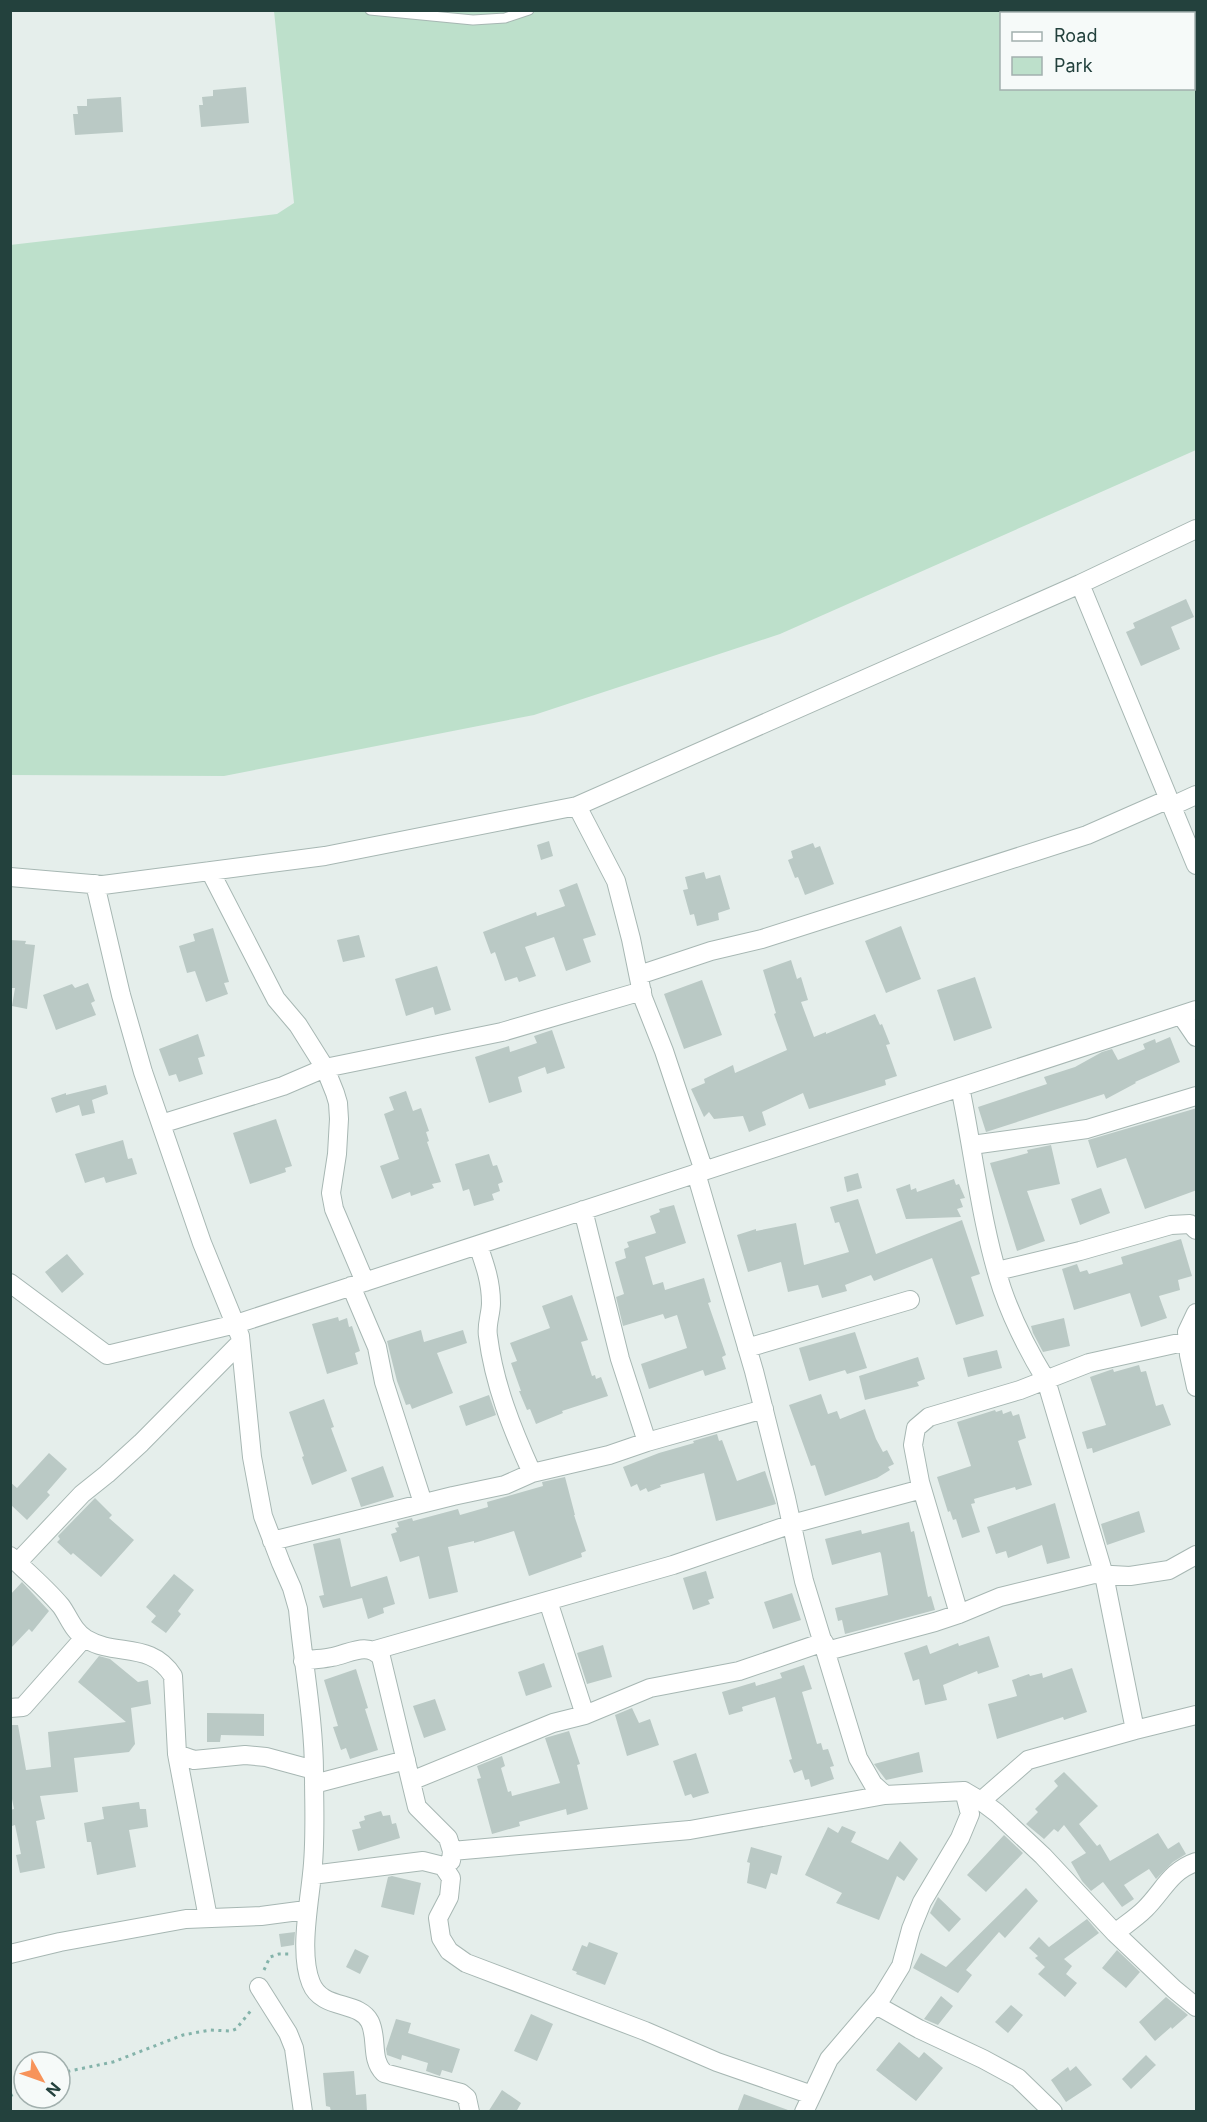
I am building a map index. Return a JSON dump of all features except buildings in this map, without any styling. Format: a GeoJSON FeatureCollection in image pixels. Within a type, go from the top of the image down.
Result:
{"type":"FeatureCollection","features":[{"type":"Feature","properties":{"kind":"street"},"geometry":{"type":"LineString","coordinates":[[10,877],[103,885],[325,856],[577,806],[1080,584],[1197,529]]}},
{"type":"Feature","properties":{"kind":"street"},"geometry":{"type":"LineString","coordinates":[[1080,584],[1197,865]]}},
{"type":"Feature","properties":{"kind":"street"},"geometry":{"type":"LineString","coordinates":[[161,1124],[283,1086],[325,1068],[502,1032],[640,983],[711,951],[772,936],[1087,835],[1170,802],[1197,795]]}},
{"type":"Feature","properties":{"kind":"street"},"geometry":{"type":"LineString","coordinates":[[577,806],[616,881],[640,983],[700,1172],[764,1409],[804,1581],[826,1646],[858,1758],[873,1784],[885,1795]]}},
{"type":"Feature","properties":{"kind":"street"},"geometry":{"type":"LineString","coordinates":[[210,871],[276,999],[298,1025],[325,1068],[338,1103],[337,1154],[331,1192],[384,1382],[423,1503]]}},
{"type":"Feature","properties":{"kind":"street"},"geometry":{"type":"LineString","coordinates":[[95,884],[121,995],[143,1072],[210,1265],[240,1336],[252,1457],[263,1516],[292,1588],[298,1610],[314,1777],[312,1875],[306,1910],[310,1980],[315,1992],[325,2000],[358,2011],[369,2020],[373,2032],[375,2057],[378,2067],[384,2073],[461,2093],[467,2098],[470,2112]]}},
{"type":"Feature","properties":{"kind":"street"},"geometry":{"type":"LineString","coordinates":[[10,1283],[107,1354],[236,1324],[1189,1012],[1197,1037]]}},
{"type":"Feature","properties":{"kind":"street"},"geometry":{"type":"LineString","coordinates":[[960,1087],[997,1271],[1016,1324],[1046,1380],[1104,1575],[1135,1730]]}},
{"type":"Feature","properties":{"kind":"street"},"geometry":{"type":"LineString","coordinates":[[972,1145],[1087,1129],[1197,1096]]}},
{"type":"Feature","properties":{"kind":"street"},"geometry":{"type":"LineString","coordinates":[[583,1210],[620,1359],[647,1442]]}},
{"type":"Feature","properties":{"kind":"street"},"geometry":{"type":"LineString","coordinates":[[997,1271],[1080,1251],[1171,1225],[1190,1224],[1197,1230]]}},
{"type":"Feature","properties":{"kind":"street"},"geometry":{"type":"LineString","coordinates":[[478,1245],[490,1278],[491,1305],[487,1332],[497,1383],[512,1428],[532,1473]]}},
{"type":"Feature","properties":{"kind":"street"},"geometry":{"type":"LineString","coordinates":[[747,1348],[910,1300]]}},
{"type":"Feature","properties":{"kind":"street"},"geometry":{"type":"LineString","coordinates":[[1197,1313],[1187,1332],[1189,1355],[1197,1387]]}},
{"type":"Feature","properties":{"kind":"street"},"geometry":{"type":"LineString","coordinates":[[959,1614],[922,1489],[913,1445],[916,1428],[929,1417],[1046,1380],[1089,1363],[1188,1341]]}},
{"type":"Feature","properties":{"kind":"street"},"geometry":{"type":"LineString","coordinates":[[208,1918],[177,1754],[173,1676],[166,1665],[150,1655],[128,1649],[106,1648],[84,1638],[71,1624],[62,1607],[14,1560],[82,1494],[141,1443],[240,1343]]}},
{"type":"Feature","properties":{"kind":"street"},"geometry":{"type":"LineString","coordinates":[[272,1541],[505,1485],[532,1473],[609,1455],[764,1409]]}},
{"type":"Feature","properties":{"kind":"street"},"geometry":{"type":"LineString","coordinates":[[303,1660],[333,1657],[368,1648],[375,1650],[673,1564],[792,1524],[922,1489]]}},
{"type":"Feature","properties":{"kind":"street"},"geometry":{"type":"LineString","coordinates":[[411,1781],[553,1723],[585,1714],[651,1688],[739,1671],[826,1646],[959,1614],[1000,1598],[1094,1574],[1130,1576],[1169,1570],[1197,1555]]}},
{"type":"Feature","properties":{"kind":"street"},"geometry":{"type":"LineString","coordinates":[[548,1601],[585,1714]]}},
{"type":"Feature","properties":{"kind":"street"},"geometry":{"type":"LineString","coordinates":[[10,1708],[23,1707],[84,1638]]}},
{"type":"Feature","properties":{"kind":"street"},"geometry":{"type":"LineString","coordinates":[[375,1650],[381,1657],[386,1672],[417,1807],[448,1838],[452,1851],[449,1897],[438,1918],[441,1938],[449,1951],[466,1963],[645,2031],[808,2103],[829,2059],[876,2005],[901,1966],[911,1929],[922,1902],[960,1838],[970,1814],[964,1791]]}},
{"type":"Feature","properties":{"kind":"street"},"geometry":{"type":"LineString","coordinates":[[981,1801],[1028,1760],[1197,1715]]}},
{"type":"Feature","properties":{"kind":"street"},"geometry":{"type":"LineString","coordinates":[[177,1754],[194,1760],[245,1755],[266,1757],[314,1777],[406,1760]]}},
{"type":"Feature","properties":{"kind":"street"},"geometry":{"type":"LineString","coordinates":[[452,1851],[690,1830],[885,1795],[964,1791],[997,1814],[1043,1856],[1115,1933],[1174,1989],[1197,2007]]}},
{"type":"Feature","properties":{"kind":"street"},"geometry":{"type":"LineString","coordinates":[[312,1875],[423,1861],[443,1866],[451,1878]]}},
{"type":"Feature","properties":{"kind":"street"},"geometry":{"type":"LineString","coordinates":[[1115,1933],[1143,1911],[1173,1874],[1197,1862]]}},
{"type":"Feature","properties":{"kind":"street"},"geometry":{"type":"LineString","coordinates":[[10,1954],[162,1923],[261,1916],[306,1910]]}},
{"type":"Feature","properties":{"kind":"street"},"geometry":{"type":"LineString","coordinates":[[259,1987],[288,2033],[294,2048],[303,2112]]}},
{"type":"Feature","properties":{"kind":"street"},"geometry":{"type":"LineString","coordinates":[[876,2005],[918,2029],[1018,2078],[1053,2112]]}},
{"type":"Feature","properties":{"kind":"lane"},"geometry":{"type":"LineString","coordinates":[[370,10],[473,20],[505,18],[529,10]]}},
{"type":"Feature","properties":{"kind":"path"},"geometry":{"type":"LineString","coordinates":[[72,2071],[113,2062],[183,2036],[210,2030],[236,2029],[253,2009],[264,1968],[270,1957],[284,1954],[307,1956]]}},
{"type":"Feature","properties":{"kind":"green space"},"geometry":{"type":"Polygon","coordinates":[[[274,11],[1196,11],[1196,450],[780,634],[534,715],[224,776],[11,775],[10,245],[277,214],[294,203],[274,11]]]}}]}
